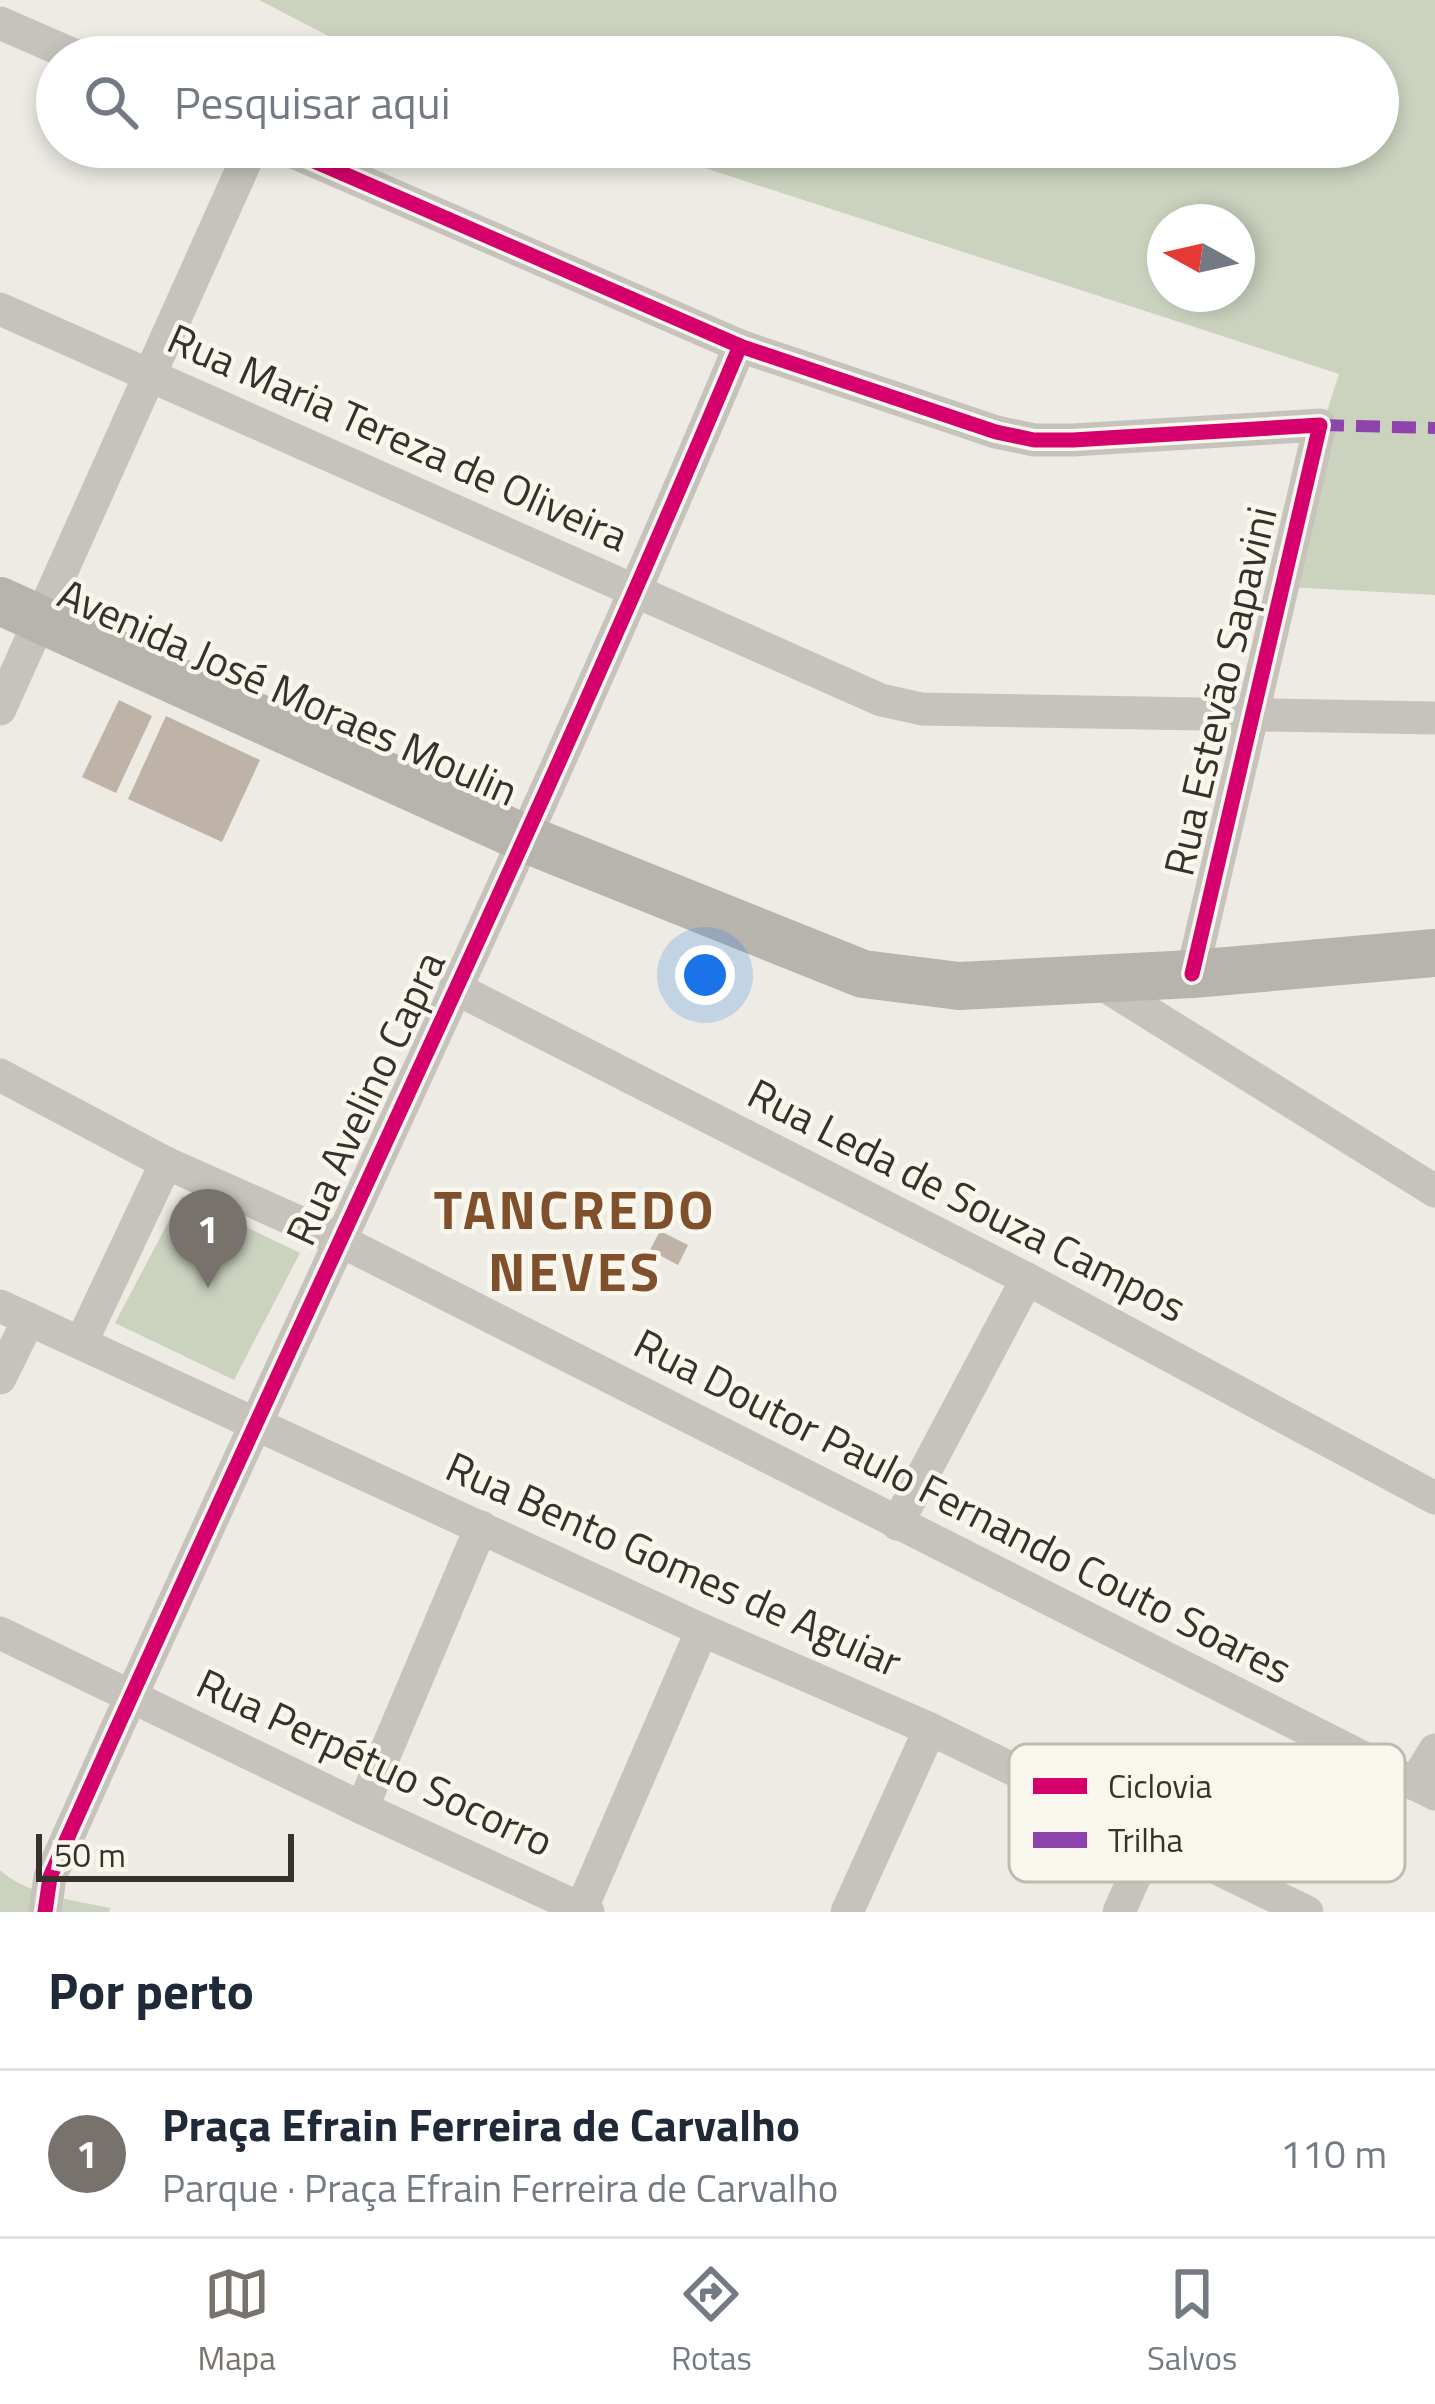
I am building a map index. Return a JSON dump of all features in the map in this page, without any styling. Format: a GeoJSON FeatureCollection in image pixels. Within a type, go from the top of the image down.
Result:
{"type":"FeatureCollection","features":[{"type":"Feature","properties":{"kind":"main road","name":"Avenida José Moraes Moulin"},"geometry":{"type":"LineString","coordinates":[[21,610],[526,839],[862,974],[959,986],[1192,974],[1435,953]]}},
{"type":"Feature","properties":{"kind":"street"},"geometry":{"type":"LineString","coordinates":[[0,22],[36,38]]}},
{"type":"Feature","properties":{"kind":"street"},"geometry":{"type":"LineString","coordinates":[[0,709],[21,610],[151,377],[243,168]]}},
{"type":"Feature","properties":{"kind":"street"},"geometry":{"type":"LineString","coordinates":[[330,168],[740,346]]}},
{"type":"Feature","properties":{"kind":"street","name":"Rua Maria Tereza de Oliveira"},"geometry":{"type":"LineString","coordinates":[[0,309],[881,700],[922,709],[1435,718]]}},
{"type":"Feature","properties":{"kind":"street","name":"Rua Estevão Sapavini"},"geometry":{"type":"LineString","coordinates":[[740,346],[996,432],[1034,440],[1320,425],[1192,974]]}},
{"type":"Feature","properties":{"kind":"street","name":"Rua Avelino Capra"},"geometry":{"type":"LineString","coordinates":[[45,1912],[50,1877],[130,1696],[526,839],[740,346]]}},
{"type":"Feature","properties":{"kind":"street"},"geometry":{"type":"LineString","coordinates":[[1096,980],[1435,1191]]}},
{"type":"Feature","properties":{"kind":"street","name":"Rua Leda de Souza Campos"},"geometry":{"type":"LineString","coordinates":[[455,988],[1028,1279],[1435,1498]]}},
{"type":"Feature","properties":{"kind":"street","name":"Rua Doutor Paulo Fernando Couto Soares"},"geometry":{"type":"LineString","coordinates":[[0,1075],[166,1162],[339,1240],[1335,1744]]}},
{"type":"Feature","properties":{"kind":"street"},"geometry":{"type":"LineString","coordinates":[[81,1342],[166,1162]]}},
{"type":"Feature","properties":{"kind":"street"},"geometry":{"type":"LineString","coordinates":[[897,1524],[1028,1279]]}},
{"type":"Feature","properties":{"kind":"street"},"geometry":{"type":"LineString","coordinates":[[0,1378],[15,1312]]}},
{"type":"Feature","properties":{"kind":"street","name":"Rua Bento Gomes de Aguiar"},"geometry":{"type":"LineString","coordinates":[[15,1312],[1009,1768]]}},
{"type":"Feature","properties":{"kind":"street"},"geometry":{"type":"LineString","coordinates":[[362,1808],[481,1527]]}},
{"type":"Feature","properties":{"kind":"street"},"geometry":{"type":"LineString","coordinates":[[583,1911],[702,1630]]}},
{"type":"Feature","properties":{"kind":"street","name":"Rua Perpétuo Socorro"},"geometry":{"type":"LineString","coordinates":[[0,1633],[583,1911]]}},
{"type":"Feature","properties":{"kind":"street"},"geometry":{"type":"LineString","coordinates":[[847,1912],[930,1729]]}},
{"type":"Feature","properties":{"kind":"street"},"geometry":{"type":"LineString","coordinates":[[1424,1789],[1435,1750]]}},
{"type":"Feature","properties":{"kind":"street"},"geometry":{"type":"LineString","coordinates":[[1119,1912],[1133,1882]]}},
{"type":"Feature","properties":{"kind":"street","name":"Rua Bento Gomes de Aguiar"},"geometry":{"type":"LineString","coordinates":[[1245,1882],[1307,1912]]}},
{"type":"Feature","properties":{"kind":"green space"},"geometry":{"type":"Polygon","coordinates":[[[259,0],[1435,0],[1435,595],[1270,586],[1339,374],[1148,312],[1255,312],[1255,204],[1147,204],[1147,312],[705,168],[1399,168],[1399,36],[328,36],[259,0]]]}},
{"type":"Feature","properties":{"kind":"green space"},"geometry":{"type":"Polygon","coordinates":[[[182,1196],[300,1253],[234,1380],[115,1323],[182,1196]]]}},
{"type":"Feature","properties":{"kind":"green space"},"geometry":{"type":"Polygon","coordinates":[[[0,1870],[38,1891],[111,1908],[109,1912],[0,1912],[0,1870]]]}},
{"type":"Feature","properties":{"kind":"building"},"geometry":{"type":"Polygon","coordinates":[[[119,700],[152,716],[116,793],[82,777],[119,700]]]}},
{"type":"Feature","properties":{"kind":"building"},"geometry":{"type":"Polygon","coordinates":[[[166,716],[260,760],[222,842],[128,799],[166,716]]]}},
{"type":"Feature","properties":{"kind":"building"},"geometry":{"type":"Polygon","coordinates":[[[660,1231],[688,1245],[678,1265],[650,1250],[660,1231]]]}},
{"type":"Feature","properties":{"kind":"marked path"},"geometry":{"type":"LineString","coordinates":[[1320,425],[1435,428]]}},
{"type":"Feature","properties":{"kind":"cycle path"},"geometry":{"type":"LineString","coordinates":[[330,168],[740,346],[996,432],[1034,440],[1073,440],[1320,425],[1192,974]]}},
{"type":"Feature","properties":{"kind":"cycle path"},"geometry":{"type":"LineString","coordinates":[[45,1912],[50,1877],[573,731],[740,346]]}},
{"type":"Feature","properties":{"kind":"place","name":"Praça Efrain Ferreira de Carvalho"},"geometry":{"type":"Point","coordinates":[208,1288]}},
{"type":"Feature","properties":{"kind":"district","name":"TANCREDO NEVES"},"geometry":{"type":"Point","coordinates":[575,1241]}}]}
